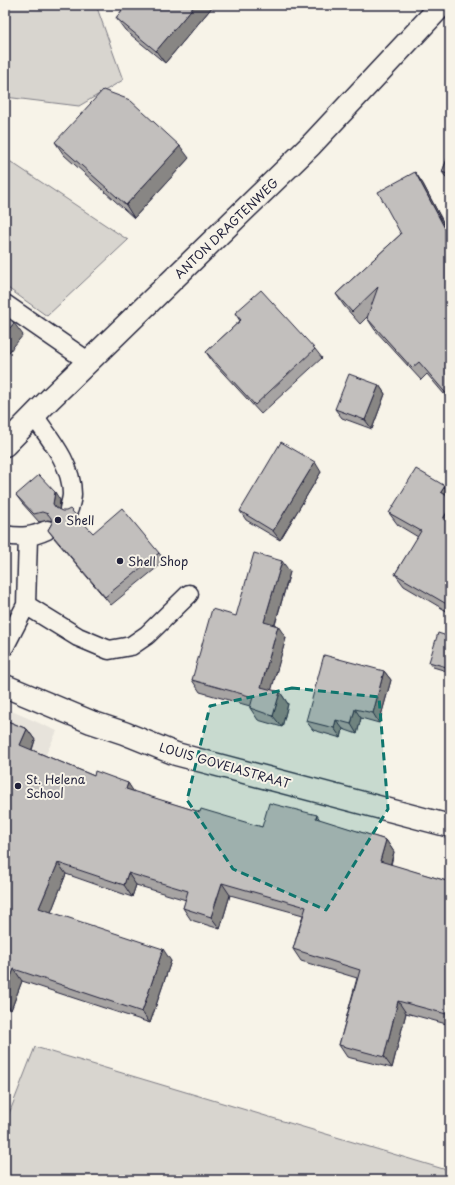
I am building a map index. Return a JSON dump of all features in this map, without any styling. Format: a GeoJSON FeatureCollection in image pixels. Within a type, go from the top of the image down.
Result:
{"type":"FeatureCollection","features":[{"type":"Feature","properties":{"kind":"main road","name":"ANTON DRAGTENWEG"},"geometry":{"type":"LineString","coordinates":[[5,445],[311,145],[442,5]]}},
{"type":"Feature","properties":{"kind":"main road","name":"LOUIS GOVEIASTRAAT"},"geometry":{"type":"LineString","coordinates":[[5,686],[91,722],[124,733],[176,754],[450,826]]}},
{"type":"Feature","properties":{"kind":"lane"},"geometry":{"type":"LineString","coordinates":[[5,304],[89,362]]}},
{"type":"Feature","properties":{"kind":"lane"},"geometry":{"type":"LineString","coordinates":[[34,416],[62,456],[71,480],[72,495],[69,509]]}},
{"type":"Feature","properties":{"kind":"lane"},"geometry":{"type":"LineString","coordinates":[[5,535],[28,537],[47,530]]}},
{"type":"Feature","properties":{"kind":"lane"},"geometry":{"type":"LineString","coordinates":[[5,646],[26,605],[28,537]]}},
{"type":"Feature","properties":{"kind":"lane"},"geometry":{"type":"LineString","coordinates":[[26,605],[78,637],[109,650],[131,646],[147,634],[189,594]]}},
{"type":"Feature","properties":{"kind":"highlighted area"},"geometry":{"type":"Polygon","coordinates":[[[292,688],[379,697],[388,809],[326,910],[233,869],[187,800],[210,706],[292,688]]]}},
{"type":"Feature","properties":{"kind":"shaded area"},"geometry":{"type":"Polygon","coordinates":[[[5,5],[96,5],[123,80],[79,106],[5,97],[5,5]]]}},
{"type":"Feature","properties":{"kind":"shaded area"},"geometry":{"type":"Polygon","coordinates":[[[5,158],[128,240],[47,316],[5,286],[5,158]]]}},
{"type":"Feature","properties":{"kind":"shaded area","name":"St. Helena School"},"geometry":{"type":"Polygon","coordinates":[[[5,708],[57,731],[5,841],[5,708]]]}},
{"type":"Feature","properties":{"kind":"shaded area"},"geometry":{"type":"Polygon","coordinates":[[[35,1047],[450,1171],[450,1180],[5,1180],[5,1124],[35,1047]]]}},
{"type":"Feature","properties":{"kind":"building"},"geometry":{"type":"Polygon","coordinates":[[[126,5],[195,5],[156,51],[116,18],[126,5]]]}},
{"type":"Feature","properties":{"kind":"building"},"geometry":{"type":"Polygon","coordinates":[[[103,90],[130,100],[180,146],[126,205],[55,142],[103,90]]]}},
{"type":"Feature","properties":{"kind":"building"},"geometry":{"type":"Polygon","coordinates":[[[450,152],[450,175],[442,172],[450,152]]]}},
{"type":"Feature","properties":{"kind":"building"},"geometry":{"type":"Polygon","coordinates":[[[415,172],[450,238],[450,398],[419,362],[412,368],[367,318],[378,287],[352,312],[336,294],[401,234],[378,192],[415,172]]]}},
{"type":"Feature","properties":{"kind":"building"},"geometry":{"type":"Polygon","coordinates":[[[261,290],[315,349],[255,405],[206,352],[241,320],[235,313],[261,290]]]}},
{"type":"Feature","properties":{"kind":"building"},"geometry":{"type":"Polygon","coordinates":[[[5,315],[14,323],[5,334],[5,315]]]}},
{"type":"Feature","properties":{"kind":"building"},"geometry":{"type":"Polygon","coordinates":[[[349,374],[379,385],[365,420],[335,409],[349,374]]]}},
{"type":"Feature","properties":{"kind":"building"},"geometry":{"type":"Polygon","coordinates":[[[281,442],[315,462],[273,531],[240,511],[281,442]]]}},
{"type":"Feature","properties":{"kind":"building"},"geometry":{"type":"Polygon","coordinates":[[[416,469],[445,486],[441,492],[450,498],[450,507],[443,519],[450,523],[450,606],[395,574],[421,531],[389,513],[416,469]]]}},
{"type":"Feature","properties":{"kind":"building"},"geometry":{"type":"Polygon","coordinates":[[[39,475],[55,492],[53,504],[56,508],[62,511],[70,509],[93,533],[122,508],[159,553],[105,597],[48,530],[52,523],[48,514],[42,512],[34,514],[16,495],[39,475]]]}},
{"type":"Feature","properties":{"kind":"building"},"geometry":{"type":"Polygon","coordinates":[[[254,553],[282,561],[264,622],[278,626],[261,687],[280,692],[273,716],[250,708],[253,697],[192,680],[212,609],[236,616],[254,553]]]}},
{"type":"Feature","properties":{"kind":"building"},"geometry":{"type":"Polygon","coordinates":[[[438,633],[450,637],[450,668],[429,662],[438,633]]]}},
{"type":"Feature","properties":{"kind":"building"},"geometry":{"type":"Polygon","coordinates":[[[324,655],[384,671],[373,713],[355,709],[351,724],[336,720],[334,728],[306,721],[324,655]]]}},
{"type":"Feature","properties":{"kind":"building"},"geometry":{"type":"Polygon","coordinates":[[[5,720],[27,729],[20,745],[94,776],[95,771],[128,783],[126,789],[200,812],[201,809],[262,827],[269,803],[317,815],[316,818],[386,840],[380,861],[450,882],[450,1015],[398,1001],[384,1057],[339,1045],[360,970],[293,949],[306,907],[222,883],[211,917],[183,908],[188,891],[128,873],[124,885],[58,863],[39,908],[163,949],[142,1012],[14,969],[5,992],[5,720]]]}},
{"type":"Feature","properties":{"kind":"place","name":"Shell"},"geometry":{"type":"Point","coordinates":[58,520]}},
{"type":"Feature","properties":{"kind":"place","name":"Shell Shop"},"geometry":{"type":"Point","coordinates":[120,561]}},
{"type":"Feature","properties":{"kind":"place","name":"St. Helena School"},"geometry":{"type":"Point","coordinates":[18,786]}}]}
